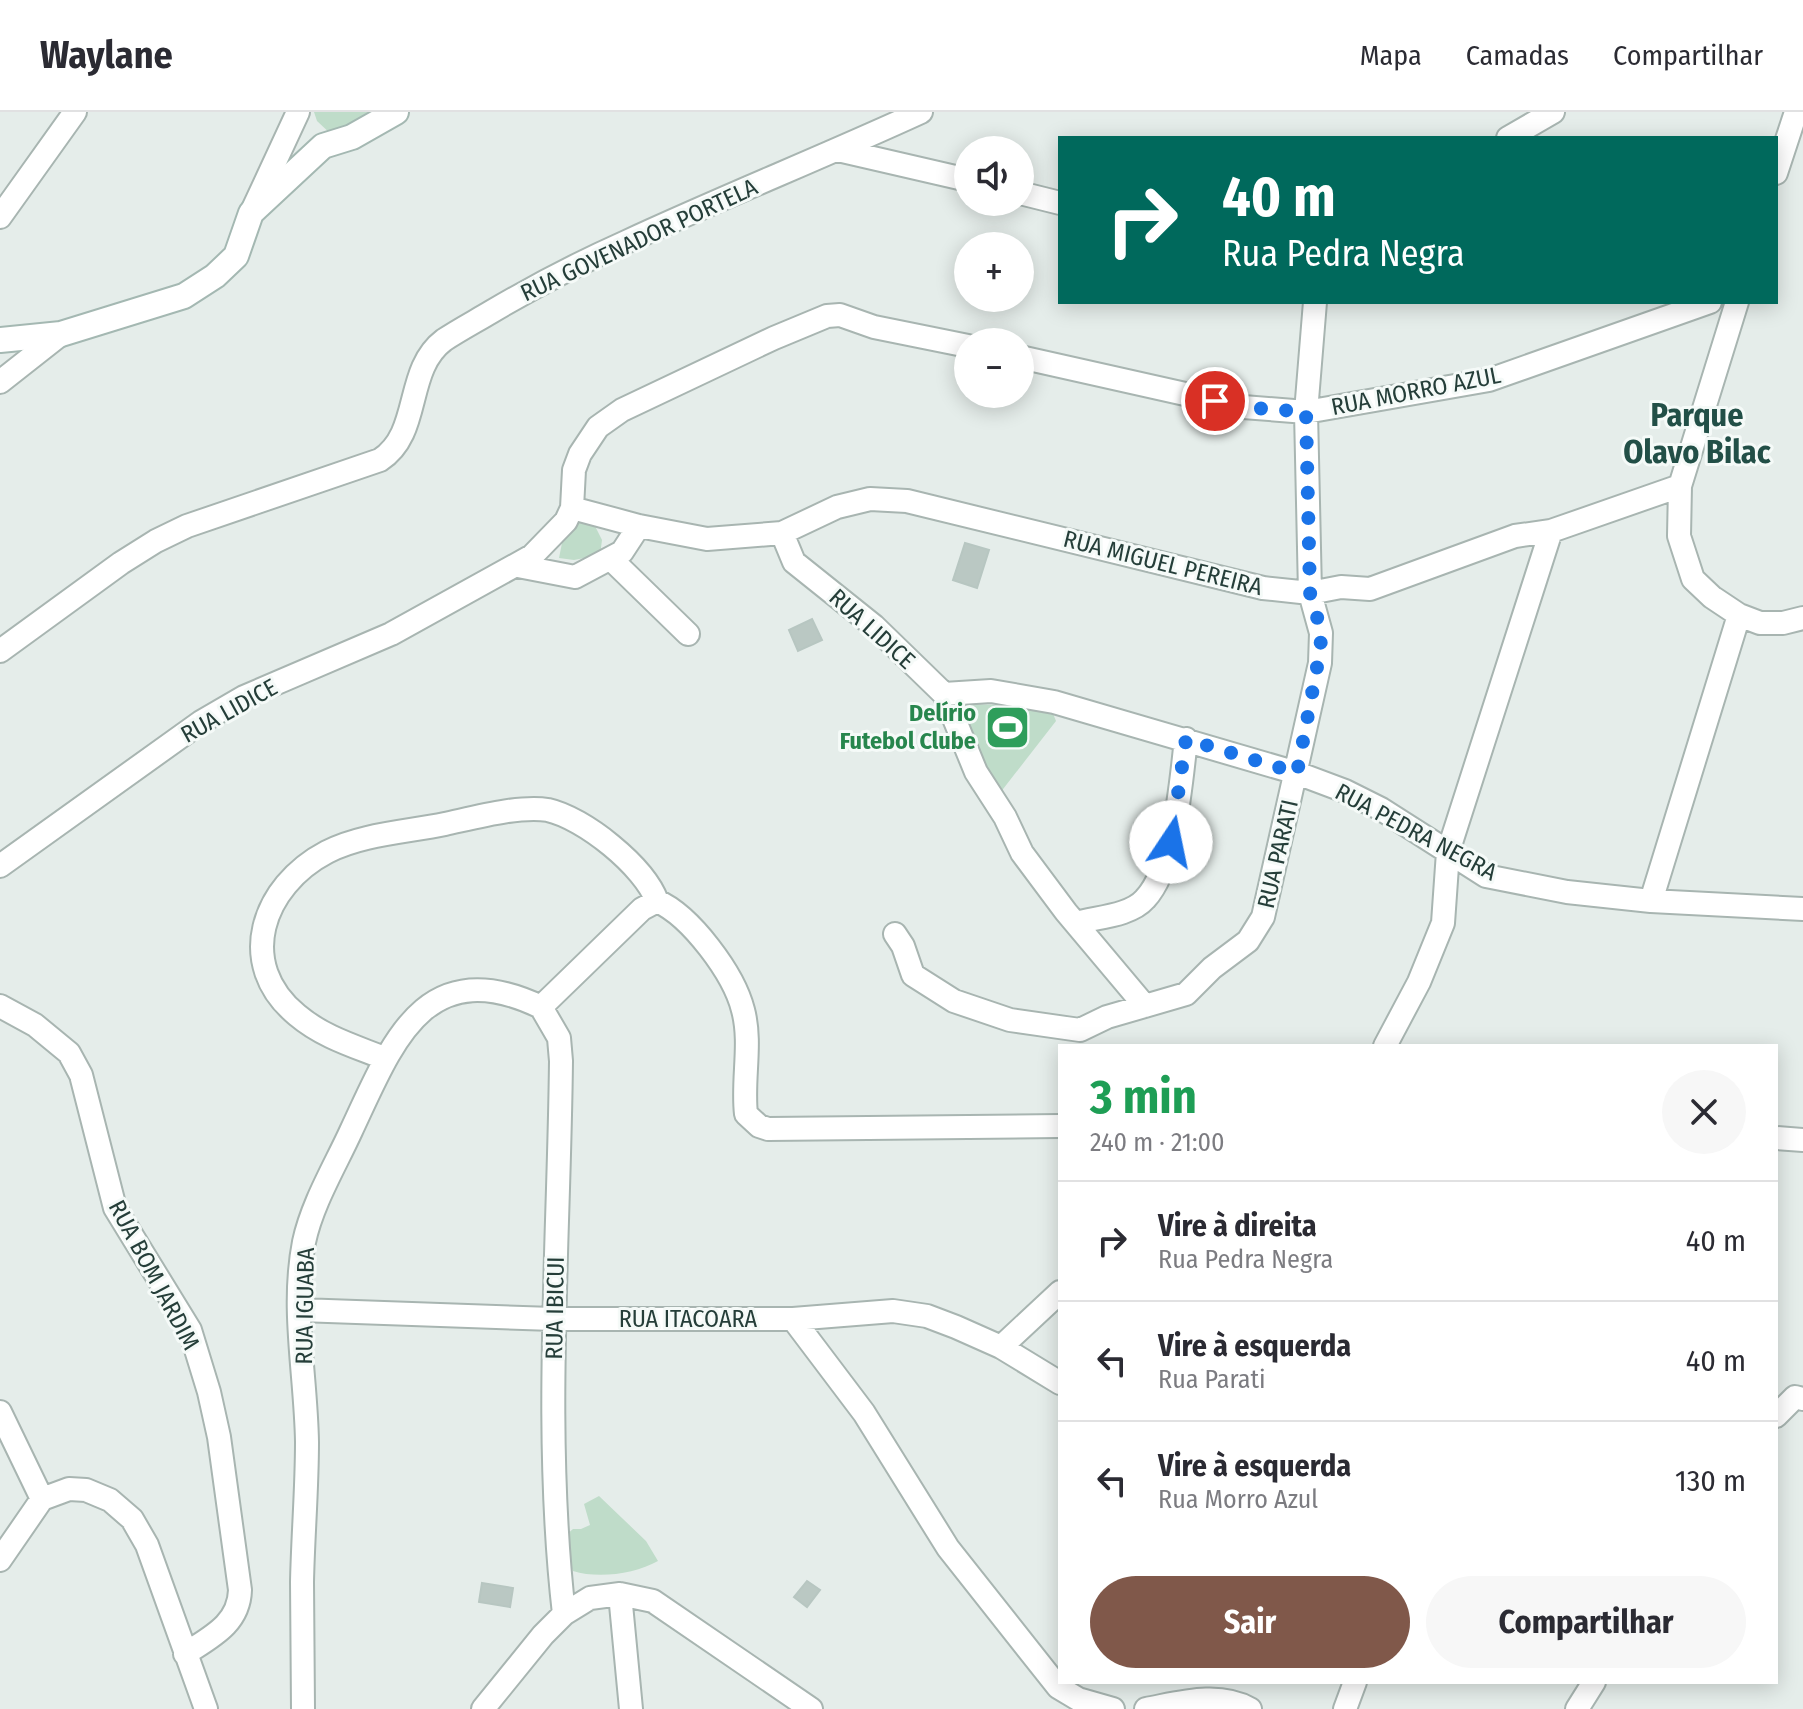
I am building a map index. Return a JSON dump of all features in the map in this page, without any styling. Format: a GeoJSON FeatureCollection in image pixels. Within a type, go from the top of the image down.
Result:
{"type":"FeatureCollection","features":[{"type":"Feature","properties":{"kind":"main road"},"geometry":{"type":"LineString","coordinates":[[0,340],[61,334],[184,296],[205,283],[236,256],[251,213],[323,146],[352,137],[396,112]]}},
{"type":"Feature","properties":{"kind":"street"},"geometry":{"type":"LineString","coordinates":[[0,217],[75,112]]}},
{"type":"Feature","properties":{"kind":"street"},"geometry":{"type":"LineString","coordinates":[[251,213],[298,112]]}},
{"type":"Feature","properties":{"kind":"street","name":"RUA GOVENADOR PORTELA"},"geometry":{"type":"LineString","coordinates":[[0,651],[156,541],[187,526],[380,460],[393,452],[405,431],[415,389],[430,356],[442,342],[553,275],[720,198],[921,112]]}},
{"type":"Feature","properties":{"kind":"street"},"geometry":{"type":"LineString","coordinates":[[1515,136],[1553,112]]}},
{"type":"Feature","properties":{"kind":"street"},"geometry":{"type":"LineString","coordinates":[[1780,149],[1796,112]]}},
{"type":"Feature","properties":{"kind":"street"},"geometry":{"type":"LineString","coordinates":[[838,150],[954,177]]}},
{"type":"Feature","properties":{"kind":"street"},"geometry":{"type":"LineString","coordinates":[[1034,196],[1058,202]]}},
{"type":"Feature","properties":{"kind":"street","name":"RUA PARATI"},"geometry":{"type":"LineString","coordinates":[[895,934],[903,946],[913,975],[954,1001],[1010,1020],[1080,1030],[1107,1017],[1186,994],[1212,968],[1248,941],[1256,929],[1263,917],[1297,773],[1321,646],[1319,624],[1310,593],[1306,412],[1315,304]]}},
{"type":"Feature","properties":{"kind":"street","name":"RUA MORRO AZUL"},"geometry":{"type":"LineString","coordinates":[[1034,360],[1243,407],[1306,412],[1489,380],[1704,304]]}},
{"type":"Feature","properties":{"kind":"street"},"geometry":{"type":"LineString","coordinates":[[1736,304],[1680,486],[1679,536],[1693,579],[1712,597],[1739,615],[1760,623],[1783,623],[1803,618]]}},
{"type":"Feature","properties":{"kind":"street"},"geometry":{"type":"LineString","coordinates":[[782,533],[707,539],[569,514],[574,470],[580,454],[598,427],[641,399],[815,320],[840,315],[874,327],[954,343]]}},
{"type":"Feature","properties":{"kind":"street"},"geometry":{"type":"LineString","coordinates":[[0,382],[61,334]]}},
{"type":"Feature","properties":{"kind":"street","name":"RUA MIGUEL PEREIRA"},"geometry":{"type":"LineString","coordinates":[[782,533],[837,507],[870,499],[907,501],[1263,588],[1310,593],[1341,587],[1370,589],[1515,536],[1551,531],[1680,486]]}},
{"type":"Feature","properties":{"kind":"street","name":"RUA LIDICE"},"geometry":{"type":"LineString","coordinates":[[0,866],[201,722],[244,697],[391,634],[518,566],[532,556],[569,514]]}},
{"type":"Feature","properties":{"kind":"street"},"geometry":{"type":"LineString","coordinates":[[518,566],[575,577],[622,552],[639,526]]}},
{"type":"Feature","properties":{"kind":"street"},"geometry":{"type":"LineString","coordinates":[[1386,1044],[1419,982],[1443,923],[1448,852],[1551,531]]}},
{"type":"Feature","properties":{"kind":"street","name":"RUA LIDICE"},"geometry":{"type":"LineString","coordinates":[[782,533],[794,562],[874,626],[944,694],[976,772],[1005,817],[1022,853],[1102,957],[1145,1006]]}},
{"type":"Feature","properties":{"kind":"street"},"geometry":{"type":"LineString","coordinates":[[611,559],[688,634]]}},
{"type":"Feature","properties":{"kind":"street"},"geometry":{"type":"LineString","coordinates":[[1651,901],[1739,615]]}},
{"type":"Feature","properties":{"kind":"street","name":"RUA PEDRA NEGRA"},"geometry":{"type":"LineString","coordinates":[[944,694],[991,691],[1054,702],[1297,773],[1381,809],[1486,876],[1567,892],[1651,901],[1803,909]]}},
{"type":"Feature","properties":{"kind":"street"},"geometry":{"type":"LineString","coordinates":[[1076,923],[1118,913],[1144,901],[1154,885],[1171,842],[1186,739]]}},
{"type":"Feature","properties":{"kind":"street"},"geometry":{"type":"LineString","coordinates":[[384,1058],[328,1036],[282,1001],[270,983],[260,943],[264,921],[275,899],[297,873],[327,852],[356,842],[503,812],[547,810],[592,830],[626,857],[642,874],[657,901],[670,906],[694,928],[714,955],[744,1010],[746,1114],[759,1126],[768,1129],[1058,1126]]}},
{"type":"Feature","properties":{"kind":"street"},"geometry":{"type":"LineString","coordinates":[[541,1007],[642,909],[657,901]]}},
{"type":"Feature","properties":{"kind":"street","name":"RUA IGUABA"},"geometry":{"type":"LineString","coordinates":[[303,1709],[302,1582],[307,1442],[300,1310],[305,1241],[324,1190],[384,1058],[422,1011],[447,996],[473,990],[500,990],[541,1007]]}},
{"type":"Feature","properties":{"kind":"street","name":"RUA BOM JARDIM"},"geometry":{"type":"LineString","coordinates":[[0,1006],[35,1025],[69,1053],[81,1075],[115,1208],[190,1330],[209,1392],[219,1437],[240,1605],[220,1632],[185,1654]]}},
{"type":"Feature","properties":{"kind":"street","name":"RUA IBICUI"},"geometry":{"type":"LineString","coordinates":[[541,1007],[559,1038],[561,1061],[553,1319],[558,1555],[564,1614]]}},
{"type":"Feature","properties":{"kind":"street"},"geometry":{"type":"LineString","coordinates":[[1778,1138],[1803,1140]]}},
{"type":"Feature","properties":{"kind":"street"},"geometry":{"type":"LineString","coordinates":[[1001,1347],[1058,1294]]}},
{"type":"Feature","properties":{"kind":"street","name":"RUA ITACOARA"},"geometry":{"type":"LineString","coordinates":[[300,1310],[553,1319],[793,1319],[893,1311],[927,1316],[1001,1347],[1058,1382]]}},
{"type":"Feature","properties":{"kind":"street"},"geometry":{"type":"LineString","coordinates":[[793,1319],[864,1413],[948,1548],[1058,1687],[1078,1699],[1113,1709]]}},
{"type":"Feature","properties":{"kind":"street"},"geometry":{"type":"LineString","coordinates":[[1778,1414],[1794,1395]]}},
{"type":"Feature","properties":{"kind":"street"},"geometry":{"type":"LineString","coordinates":[[0,1412],[42,1499]]}},
{"type":"Feature","properties":{"kind":"street"},"geometry":{"type":"LineString","coordinates":[[0,1560],[42,1499],[69,1489],[86,1490],[110,1500],[132,1519],[147,1545],[206,1709]]}},
{"type":"Feature","properties":{"kind":"street"},"geometry":{"type":"LineString","coordinates":[[620,1594],[631,1709]]}},
{"type":"Feature","properties":{"kind":"street"},"geometry":{"type":"LineString","coordinates":[[483,1709],[564,1614],[590,1598],[620,1594],[660,1605],[811,1709]]}},
{"type":"Feature","properties":{"kind":"street"},"geometry":{"type":"LineString","coordinates":[[1345,1709],[1354,1684]]}},
{"type":"Feature","properties":{"kind":"street"},"geometry":{"type":"LineString","coordinates":[[1577,1709],[1593,1684]]}},
{"type":"Feature","properties":{"kind":"street"},"geometry":{"type":"LineString","coordinates":[[1146,1709],[1208,1700],[1227,1701],[1250,1709]]}},
{"type":"Feature","properties":{"kind":"green space"},"geometry":{"type":"Polygon","coordinates":[[[314,112],[368,112],[333,136],[317,121],[314,112]]]}},
{"type":"Feature","properties":{"kind":"green space"},"geometry":{"type":"Polygon","coordinates":[[[578,523],[594,524],[602,540],[600,555],[574,560],[559,558],[563,538],[578,523]]]}},
{"type":"Feature","properties":{"kind":"green space"},"geometry":{"type":"Polygon","coordinates":[[[966,704],[1052,711],[1056,721],[1000,793],[970,740],[966,704]]]}},
{"type":"Feature","properties":{"kind":"green space"},"geometry":{"type":"Polygon","coordinates":[[[599,1496],[646,1541],[658,1561],[616,1574],[594,1575],[573,1571],[565,1551],[566,1535],[573,1529],[590,1525],[584,1504],[599,1496]]]}},
{"type":"Feature","properties":{"kind":"building"},"geometry":{"type":"Polygon","coordinates":[[[965,543],[989,550],[977,588],[953,580],[965,543]]]}},
{"type":"Feature","properties":{"kind":"building"},"geometry":{"type":"Polygon","coordinates":[[[812,619],[822,640],[798,651],[789,630],[812,619]]]}},
{"type":"Feature","properties":{"kind":"building"},"geometry":{"type":"Polygon","coordinates":[[[807,1581],[820,1590],[807,1607],[794,1597],[807,1581]]]}},
{"type":"Feature","properties":{"kind":"building"},"geometry":{"type":"Polygon","coordinates":[[[482,1583],[513,1588],[510,1607],[479,1602],[482,1583]]]}},
{"type":"Feature","properties":{"kind":"place","name":"Delírio Futebol Clube"},"geometry":{"type":"Point","coordinates":[1007,727]}},
{"type":"Feature","properties":{"kind":"district","name":"Parque Olavo Bilac"},"geometry":{"type":"Point","coordinates":[1697,434]}},
{"type":"Feature","properties":{"kind":"route"},"geometry":{"type":"LineString","coordinates":[[1171,842],[1186,739],[1297,773],[1320,663],[1321,633],[1310,593],[1306,412],[1243,407],[1215,401]]}}]}
